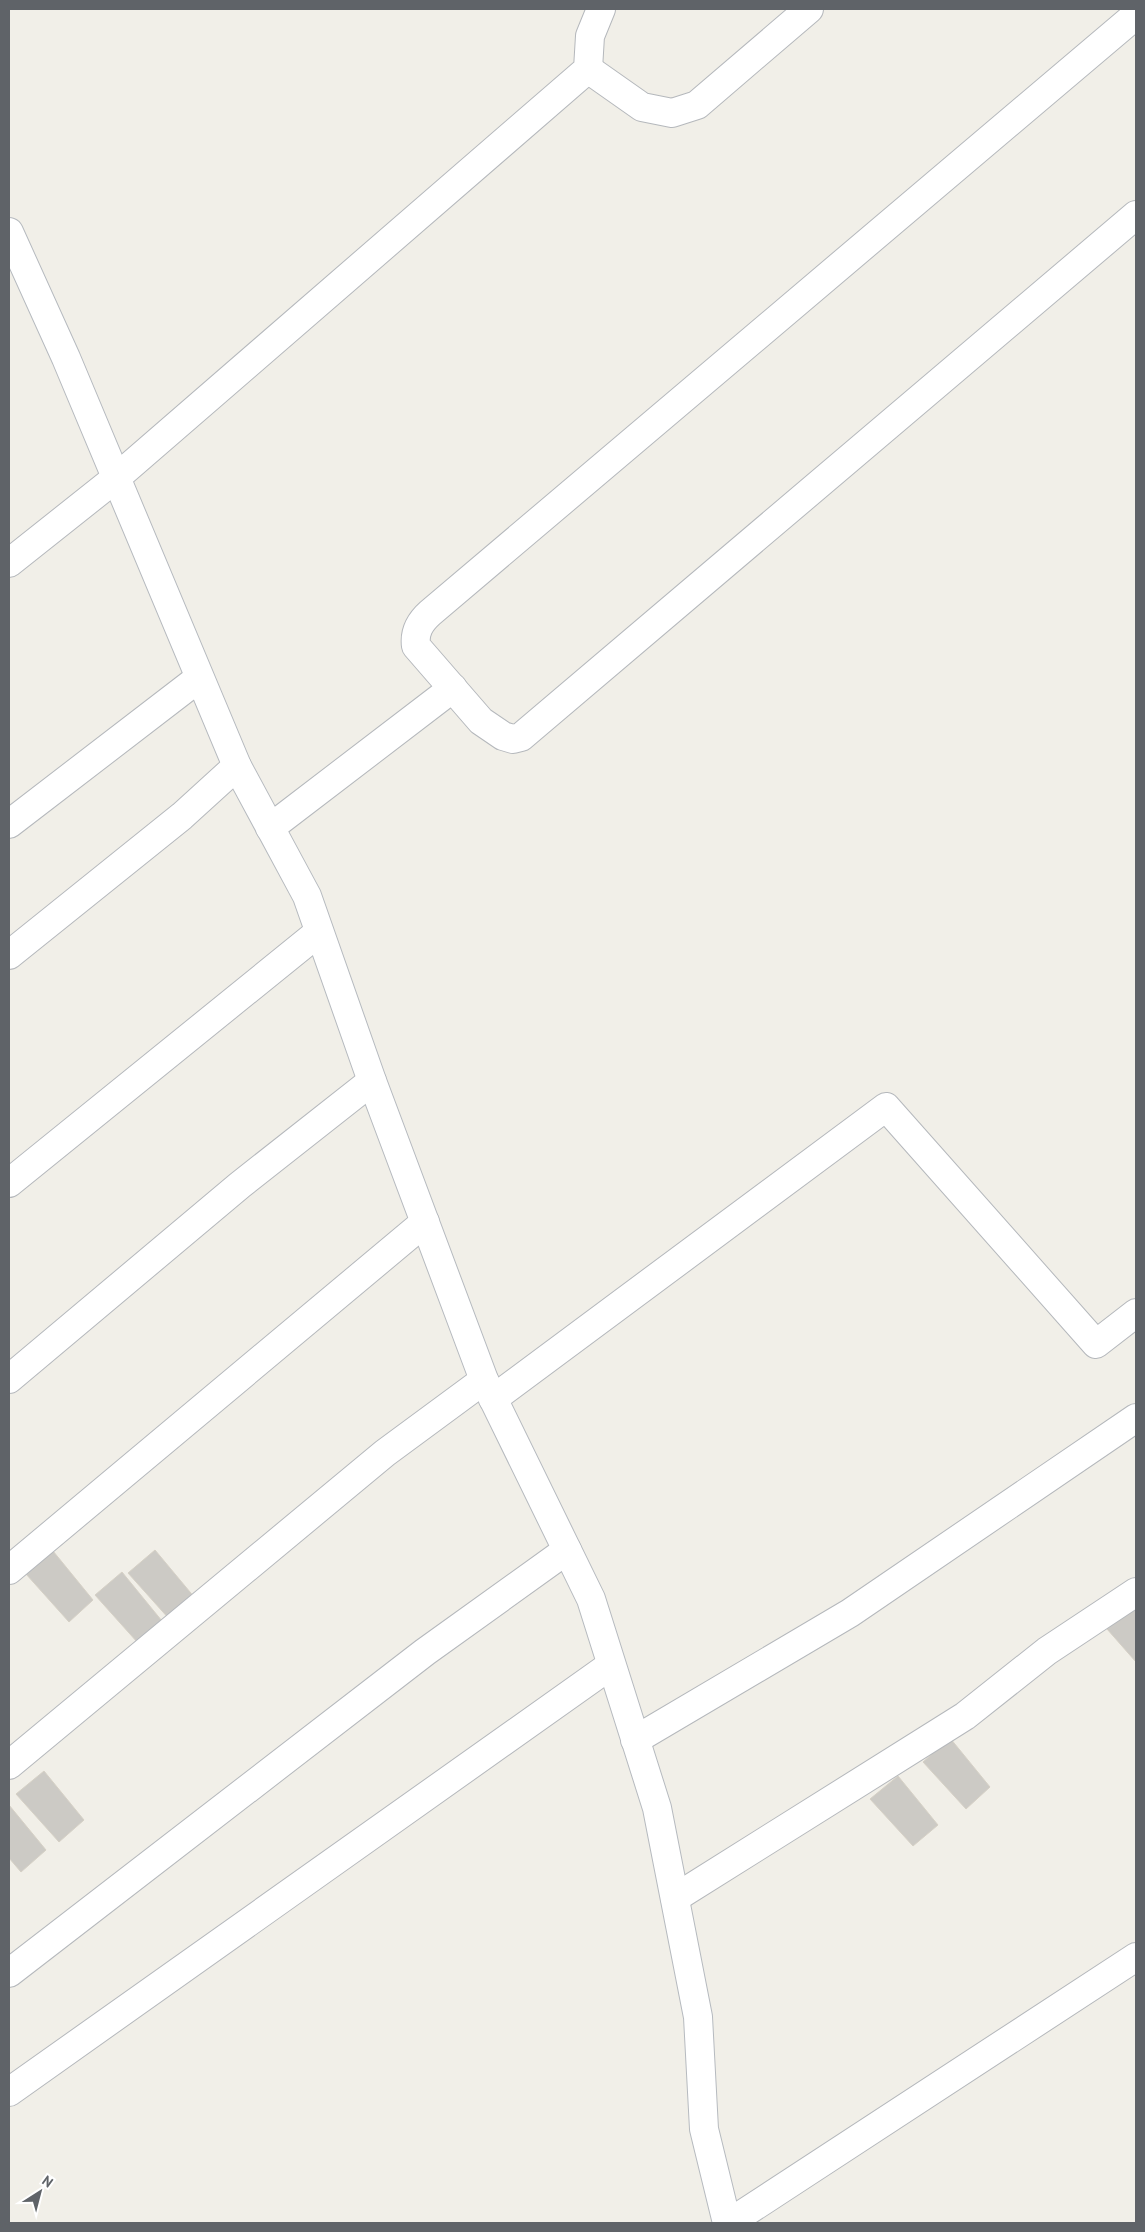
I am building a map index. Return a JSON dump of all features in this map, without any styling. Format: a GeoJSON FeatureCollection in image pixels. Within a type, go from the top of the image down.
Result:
{"type":"FeatureCollection","features":[{"type":"Feature","properties":{"kind":"street"},"geometry":{"type":"LineString","coordinates":[[9,563],[116,478],[588,69],[590,36],[601,9]]}},
{"type":"Feature","properties":{"kind":"street"},"geometry":{"type":"LineString","coordinates":[[588,69],[642,107],[672,112],[697,105],[808,9]]}},
{"type":"Feature","properties":{"kind":"street"},"geometry":{"type":"LineString","coordinates":[[1136,15],[422,621],[416,634],[416,646],[490,728],[513,739],[521,737],[1136,215]]}},
{"type":"Feature","properties":{"kind":"street"},"geometry":{"type":"LineString","coordinates":[[9,232],[66,358],[237,766],[307,896],[372,1081],[489,1389],[591,1599],[657,1808],[698,2017],[704,2129],[728,2223],[1136,1957]]}},
{"type":"Feature","properties":{"kind":"street"},"geometry":{"type":"LineString","coordinates":[[9,824],[199,678]]}},
{"type":"Feature","properties":{"kind":"street"},"geometry":{"type":"LineString","coordinates":[[270,828],[453,688]]}},
{"type":"Feature","properties":{"kind":"street"},"geometry":{"type":"LineString","coordinates":[[9,955],[182,816],[237,766]]}},
{"type":"Feature","properties":{"kind":"street"},"geometry":{"type":"LineString","coordinates":[[9,1183],[319,932]]}},
{"type":"Feature","properties":{"kind":"street"},"geometry":{"type":"LineString","coordinates":[[9,1379],[240,1185],[372,1081]]}},
{"type":"Feature","properties":{"kind":"street"},"geometry":{"type":"LineString","coordinates":[[9,1765],[385,1452],[489,1389],[886,1108],[1096,1344],[1136,1313]]}},
{"type":"Feature","properties":{"kind":"street"},"geometry":{"type":"LineString","coordinates":[[9,1570],[425,1222]]}},
{"type":"Feature","properties":{"kind":"street"},"geometry":{"type":"LineString","coordinates":[[635,1740],[850,1613],[1136,1418]]}},
{"type":"Feature","properties":{"kind":"street"},"geometry":{"type":"LineString","coordinates":[[9,1973],[425,1652],[567,1550]]}},
{"type":"Feature","properties":{"kind":"street"},"geometry":{"type":"LineString","coordinates":[[675,1898],[965,1716],[1047,1651],[1136,1592]]}},
{"type":"Feature","properties":{"kind":"street"},"geometry":{"type":"LineString","coordinates":[[9,2092],[611,1665]]}},
{"type":"Feature","properties":{"kind":"building"},"geometry":{"type":"Polygon","coordinates":[[[155,1550],[195,1598],[171,1621],[128,1573],[155,1550]]]}},
{"type":"Feature","properties":{"kind":"building"},"geometry":{"type":"Polygon","coordinates":[[[53,1551],[93,1600],[69,1622],[26,1574],[53,1551]]]}},
{"type":"Feature","properties":{"kind":"building"},"geometry":{"type":"Polygon","coordinates":[[[122,1572],[162,1621],[138,1643],[95,1595],[122,1572]]]}},
{"type":"Feature","properties":{"kind":"building"},"geometry":{"type":"Polygon","coordinates":[[[1134,1606],[1136,1609],[1136,1662],[1107,1629],[1134,1606]]]}},
{"type":"Feature","properties":{"kind":"building"},"geometry":{"type":"Polygon","coordinates":[[[950,1738],[990,1787],[966,1809],[923,1762],[950,1738]]]}},
{"type":"Feature","properties":{"kind":"building"},"geometry":{"type":"Polygon","coordinates":[[[44,1771],[84,1820],[59,1842],[16,1794],[44,1771]]]}},
{"type":"Feature","properties":{"kind":"building"},"geometry":{"type":"Polygon","coordinates":[[[898,1776],[938,1825],[913,1846],[870,1799],[898,1776]]]}},
{"type":"Feature","properties":{"kind":"building"},"geometry":{"type":"Polygon","coordinates":[[[9,1805],[46,1850],[21,1872],[9,1858],[9,1805]]]}}]}
